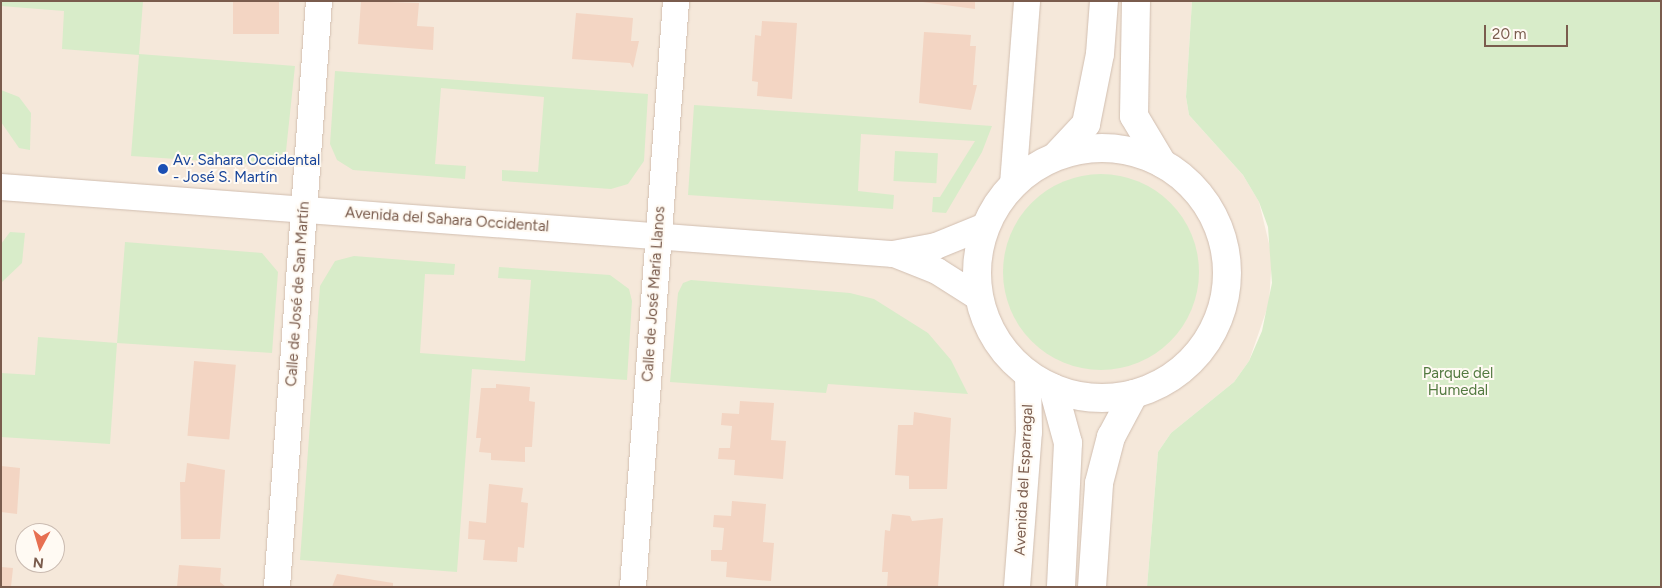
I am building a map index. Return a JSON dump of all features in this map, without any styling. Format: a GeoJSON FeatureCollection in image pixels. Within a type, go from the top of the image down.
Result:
{"type":"FeatureCollection","features":[{"type":"Feature","properties":{"kind":"main road"},"geometry":{"type":"LineString","coordinates":[[1056,156],[1092,148],[1128,150],[1162,163],[1189,182],[1219,231],[1227,271],[1224,304],[1211,335],[1191,361],[1165,381],[1134,394],[1098,397],[1053,388],[1028,374],[1005,353],[988,326],[978,297],[977,261],[985,226],[1013,184],[1056,156],[1086,124],[1100,54],[1104,1]]}},
{"type":"Feature","properties":{"kind":"main road"},"geometry":{"type":"LineString","coordinates":[[1136,1],[1134,116],[1162,163]]}},
{"type":"Feature","properties":{"kind":"main road","name":"Avenida del Esparragal"},"geometry":{"type":"LineString","coordinates":[[1053,388],[1068,443],[1061,587]]}},
{"type":"Feature","properties":{"kind":"main road"},"geometry":{"type":"LineString","coordinates":[[1092,587],[1099,483],[1111,437],[1134,394]]}},
{"type":"Feature","properties":{"kind":"street","name":"Calle de José de San Martín"},"geometry":{"type":"LineString","coordinates":[[277,587],[319,1]]}},
{"type":"Feature","properties":{"kind":"street","name":"Calle de José María Llanos"},"geometry":{"type":"LineString","coordinates":[[632,587],[676,1]]}},
{"type":"Feature","properties":{"kind":"street"},"geometry":{"type":"LineString","coordinates":[[1013,184],[1026,1]]}},
{"type":"Feature","properties":{"kind":"street","name":"Avenida del Sahara Occidental"},"geometry":{"type":"LineString","coordinates":[[1,187],[893,254],[936,246],[985,226]]}},
{"type":"Feature","properties":{"kind":"street","name":"Avenida del Sahara Occidental"},"geometry":{"type":"LineString","coordinates":[[893,254],[937,270],[978,297]]}},
{"type":"Feature","properties":{"kind":"street","name":"Avenida del Esparragal"},"geometry":{"type":"LineString","coordinates":[[1017,587],[1029,432],[1028,374]]}},
{"type":"Feature","properties":{"kind":"shaded area"},"geometry":{"type":"Polygon","coordinates":[[[1,1],[1192,1],[1186,97],[1189,115],[1243,175],[1259,202],[1272,256],[1269,303],[1249,361],[1234,382],[1171,433],[1158,452],[1147,587],[1,587],[1,1]]]}},
{"type":"Feature","properties":{"kind":"green space"},"geometry":{"type":"Polygon","coordinates":[[[1,1],[143,1],[139,54],[295,66],[286,151],[266,165],[131,156],[139,55],[62,49],[64,11],[1,6],[1,1]]]}},
{"type":"Feature","properties":{"kind":"green space","name":"Parque del Humedal"},"geometry":{"type":"Polygon","coordinates":[[[1192,1],[1661,1],[1661,587],[1147,587],[1158,452],[1171,433],[1234,382],[1249,361],[1262,331],[1272,283],[1268,227],[1259,202],[1243,175],[1189,115],[1186,97],[1192,1]]]}},
{"type":"Feature","properties":{"kind":"green space"},"geometry":{"type":"Polygon","coordinates":[[[335,71],[648,94],[644,161],[628,184],[611,189],[502,181],[502,170],[538,172],[544,97],[441,88],[435,164],[466,166],[465,179],[353,170],[337,160],[330,144],[335,71]]]}},
{"type":"Feature","properties":{"kind":"green space"},"geometry":{"type":"Polygon","coordinates":[[[1,90],[19,97],[31,113],[30,150],[19,148],[1,122],[1,90]]]}},
{"type":"Feature","properties":{"kind":"green space"},"geometry":{"type":"Polygon","coordinates":[[[694,105],[992,126],[982,152],[946,213],[932,212],[933,197],[940,197],[975,141],[861,134],[858,191],[894,195],[893,209],[688,195],[694,105]]]}},
{"type":"Feature","properties":{"kind":"green space"},"geometry":{"type":"Polygon","coordinates":[[[895,151],[938,153],[936,183],[893,181],[895,151]]]}},
{"type":"Feature","properties":{"kind":"green space"},"geometry":{"type":"Polygon","coordinates":[[[1101,174],[1129,178],[1147,186],[1163,196],[1177,210],[1195,244],[1199,272],[1195,300],[1187,318],[1177,334],[1163,348],[1129,366],[1101,370],[1073,366],[1055,358],[1039,348],[1025,334],[1007,300],[1003,272],[1007,244],[1015,226],[1025,210],[1039,196],[1073,178],[1101,174]]]}},
{"type":"Feature","properties":{"kind":"green space"},"geometry":{"type":"Polygon","coordinates":[[[10,232],[25,233],[22,263],[1,283],[1,244],[10,232]]]}},
{"type":"Feature","properties":{"kind":"green space"},"geometry":{"type":"Polygon","coordinates":[[[125,242],[262,253],[278,272],[272,353],[117,343],[125,242]]]}},
{"type":"Feature","properties":{"kind":"green space"},"geometry":{"type":"Polygon","coordinates":[[[354,256],[455,264],[454,275],[425,274],[420,353],[525,361],[531,280],[498,278],[499,267],[610,275],[629,289],[632,301],[627,380],[472,369],[457,572],[300,560],[320,286],[335,261],[354,256]]]}},
{"type":"Feature","properties":{"kind":"green space"},"geometry":{"type":"Polygon","coordinates":[[[691,280],[850,293],[874,299],[928,333],[951,360],[968,394],[828,384],[826,393],[670,382],[678,293],[683,283],[691,280]]]}},
{"type":"Feature","properties":{"kind":"green space"},"geometry":{"type":"Polygon","coordinates":[[[38,337],[117,343],[110,444],[1,437],[1,373],[35,375],[38,337]]]}},
{"type":"Feature","properties":{"kind":"building"},"geometry":{"type":"Polygon","coordinates":[[[233,1],[279,1],[279,34],[233,34],[233,1]]]}},
{"type":"Feature","properties":{"kind":"building"},"geometry":{"type":"Polygon","coordinates":[[[361,1],[419,3],[417,26],[434,27],[433,50],[358,44],[361,1]]]}},
{"type":"Feature","properties":{"kind":"building"},"geometry":{"type":"Polygon","coordinates":[[[915,1],[975,1],[975,9],[915,1]]]}},
{"type":"Feature","properties":{"kind":"building"},"geometry":{"type":"Polygon","coordinates":[[[576,13],[633,18],[631,41],[639,41],[633,68],[630,63],[572,59],[576,13]]]}},
{"type":"Feature","properties":{"kind":"building"},"geometry":{"type":"Polygon","coordinates":[[[762,21],[797,23],[792,99],[757,96],[758,82],[752,81],[755,35],[761,36],[762,21]]]}},
{"type":"Feature","properties":{"kind":"building"},"geometry":{"type":"Polygon","coordinates":[[[924,32],[971,35],[970,46],[976,46],[973,85],[977,85],[971,110],[919,103],[924,32]]]}},
{"type":"Feature","properties":{"kind":"building"},"geometry":{"type":"Polygon","coordinates":[[[194,361],[236,365],[229,439],[187,436],[194,361]]]}},
{"type":"Feature","properties":{"kind":"building"},"geometry":{"type":"Polygon","coordinates":[[[496,384],[530,387],[529,401],[535,402],[532,447],[525,447],[525,462],[491,460],[491,453],[479,452],[481,438],[476,438],[481,388],[496,388],[496,384]]]}},
{"type":"Feature","properties":{"kind":"building"},"geometry":{"type":"Polygon","coordinates":[[[740,401],[774,403],[771,440],[786,441],[783,479],[734,475],[735,460],[718,459],[719,448],[730,448],[732,426],[721,425],[722,413],[739,414],[740,401]]]}},
{"type":"Feature","properties":{"kind":"building"},"geometry":{"type":"Polygon","coordinates":[[[914,412],[951,418],[947,489],[909,489],[909,476],[895,475],[898,425],[913,425],[914,412]]]}},
{"type":"Feature","properties":{"kind":"building"},"geometry":{"type":"Polygon","coordinates":[[[187,463],[225,470],[220,539],[181,539],[180,482],[185,482],[187,463]]]}},
{"type":"Feature","properties":{"kind":"building"},"geometry":{"type":"Polygon","coordinates":[[[1,466],[20,468],[17,514],[1,512],[1,466]]]}},
{"type":"Feature","properties":{"kind":"building"},"geometry":{"type":"Polygon","coordinates":[[[489,484],[523,488],[521,502],[528,503],[524,548],[518,547],[517,562],[483,560],[485,540],[468,539],[469,521],[486,523],[489,484]]]}},
{"type":"Feature","properties":{"kind":"building"},"geometry":{"type":"Polygon","coordinates":[[[732,501],[766,504],[763,542],[774,543],[771,581],[726,577],[727,562],[711,561],[711,550],[722,550],[724,528],[713,527],[714,515],[731,516],[732,501]]]}},
{"type":"Feature","properties":{"kind":"building"},"geometry":{"type":"Polygon","coordinates":[[[892,514],[910,516],[912,521],[943,518],[938,587],[887,587],[888,572],[882,572],[885,530],[890,531],[892,514]]]}},
{"type":"Feature","properties":{"kind":"building"},"geometry":{"type":"Polygon","coordinates":[[[179,565],[221,568],[220,582],[226,587],[177,587],[179,565]]]}},
{"type":"Feature","properties":{"kind":"building"},"geometry":{"type":"Polygon","coordinates":[[[1,567],[13,568],[11,587],[1,587],[1,567]]]}},
{"type":"Feature","properties":{"kind":"building"},"geometry":{"type":"Polygon","coordinates":[[[337,574],[393,583],[393,587],[332,587],[337,574]]]}},
{"type":"Feature","properties":{"kind":"place","name":"Av. Sahara Occidental - José S. Martín"},"geometry":{"type":"Point","coordinates":[163,169]}}]}
